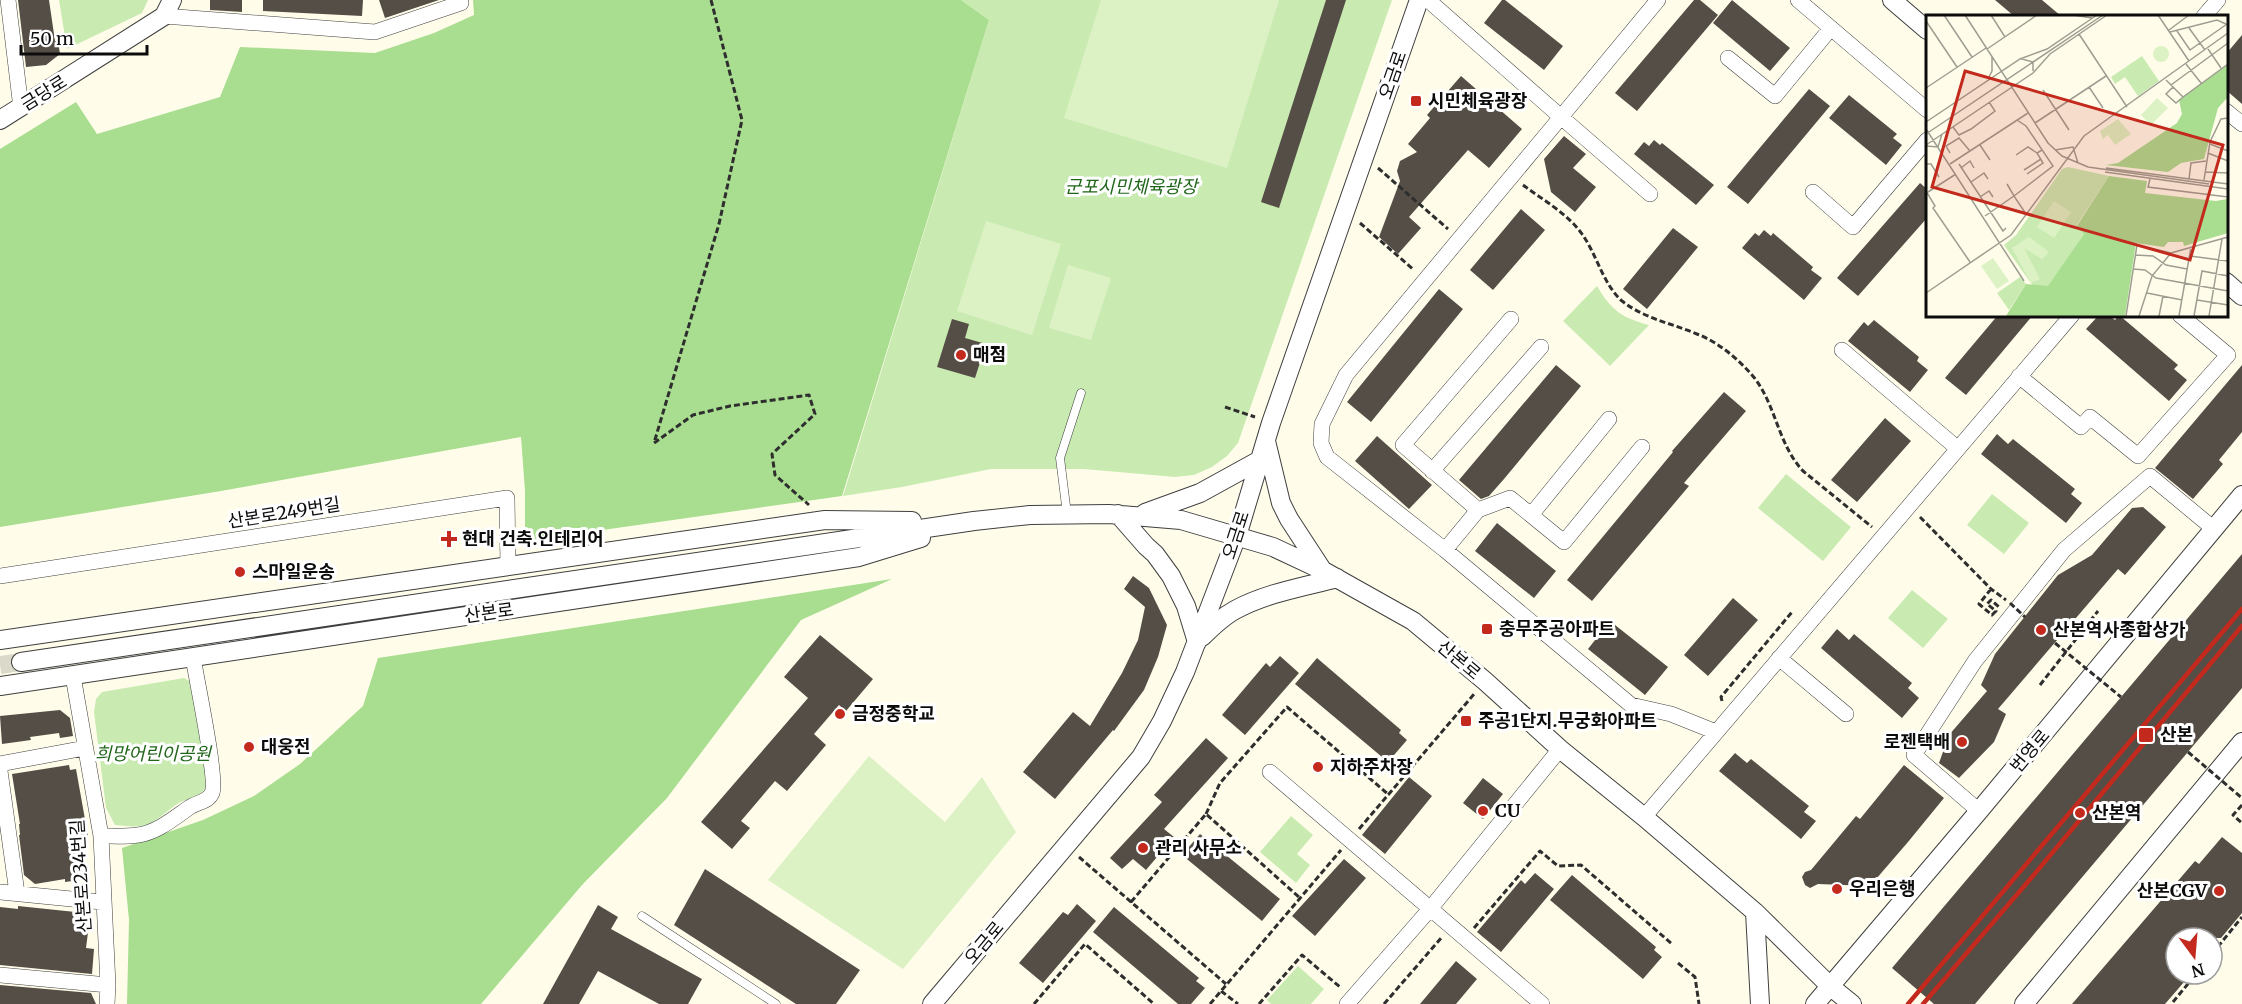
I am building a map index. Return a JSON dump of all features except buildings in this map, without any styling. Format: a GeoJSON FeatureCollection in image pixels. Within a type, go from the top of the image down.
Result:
{"type":"FeatureCollection","features":[{"type":"Feature","properties":{"kind":"street"},"geometry":{"type":"LineString","coordinates":[[8,0],[6,34],[21,108]]}},
{"type":"Feature","properties":{"kind":"street"},"geometry":{"type":"LineString","coordinates":[[168,8],[375,32],[461,3],[460,0]]}},
{"type":"Feature","properties":{"kind":"street","name":"오금로"},"geometry":{"type":"LineString","coordinates":[[932,1004],[1141,757],[1162,721],[1185,672],[1237,536],[1268,431],[1419,0]]}},
{"type":"Feature","properties":{"kind":"street"},"geometry":{"type":"LineString","coordinates":[[1428,0],[1650,194]]}},
{"type":"Feature","properties":{"kind":"street"},"geometry":{"type":"LineString","coordinates":[[1658,0],[1346,375],[1322,424],[1321,443],[1327,457],[1445,550],[1631,705],[1721,726]]}},
{"type":"Feature","properties":{"kind":"street"},"geometry":{"type":"LineString","coordinates":[[1798,0],[1926,109]]}},
{"type":"Feature","properties":{"kind":"street"},"geometry":{"type":"LineString","coordinates":[[1892,0],[1926,29]]}},
{"type":"Feature","properties":{"kind":"street"},"geometry":{"type":"LineString","coordinates":[[2205,15],[2218,0]]}},
{"type":"Feature","properties":{"kind":"street","name":"금당로"},"geometry":{"type":"LineString","coordinates":[[0,120],[168,8]]}},
{"type":"Feature","properties":{"kind":"street"},"geometry":{"type":"LineString","coordinates":[[1728,58],[1775,96],[1831,28]]}},
{"type":"Feature","properties":{"kind":"street"},"geometry":{"type":"LineString","coordinates":[[2227,112],[2242,124]]}},
{"type":"Feature","properties":{"kind":"street"},"geometry":{"type":"LineString","coordinates":[[1813,192],[1853,227],[1926,141]]}},
{"type":"Feature","properties":{"kind":"street"},"geometry":{"type":"LineString","coordinates":[[2227,283],[2242,296]]}},
{"type":"Feature","properties":{"kind":"street"},"geometry":{"type":"LineString","coordinates":[[1644,817],[2071,316]]}},
{"type":"Feature","properties":{"kind":"street"},"geometry":{"type":"LineString","coordinates":[[2019,376],[2081,427],[2090,417],[2138,456],[2228,355],[2181,316]]}},
{"type":"Feature","properties":{"kind":"street"},"geometry":{"type":"LineString","coordinates":[[1478,510],[1403,445],[1512,319]]}},
{"type":"Feature","properties":{"kind":"street"},"geometry":{"type":"LineString","coordinates":[[1432,471],[1541,347]]}},
{"type":"Feature","properties":{"kind":"street"},"geometry":{"type":"LineString","coordinates":[[1842,351],[1957,448]]}},
{"type":"Feature","properties":{"kind":"street"},"geometry":{"type":"LineString","coordinates":[[1531,515],[1609,419]]}},
{"type":"Feature","properties":{"kind":"street"},"geometry":{"type":"LineString","coordinates":[[1260,460],[1200,494],[1127,515],[1146,546],[1171,576],[1186,606],[1197,642],[1219,620],[1235,610],[1330,574],[1289,519],[1281,503],[1268,431]]}},
{"type":"Feature","properties":{"kind":"street"},"geometry":{"type":"LineString","coordinates":[[1445,550],[1478,510],[1510,498],[1564,542],[1642,447]]}},
{"type":"Feature","properties":{"kind":"street"},"geometry":{"type":"LineString","coordinates":[[1979,811],[1914,755],[2010,609],[2064,550],[2150,476],[2214,529]]}},
{"type":"Feature","properties":{"kind":"street","name":"번영로"},"geometry":{"type":"LineString","coordinates":[[1815,1004],[2242,495]]}},
{"type":"Feature","properties":{"kind":"street","name":"산본로249번길"},"geometry":{"type":"LineString","coordinates":[[0,576],[507,498],[508,567]]}},
{"type":"Feature","properties":{"kind":"street","name":"산본로"},"geometry":{"type":"LineString","coordinates":[[21,662],[974,521],[1067,514],[1127,515],[1181,520],[1273,547],[1330,574],[1413,621],[1755,912],[1831,987],[1852,1004]]}},
{"type":"Feature","properties":{"kind":"street","name":"산본로"},"geometry":{"type":"LineString","coordinates":[[0,640],[825,520],[974,521]]}},
{"type":"Feature","properties":{"kind":"street","name":"산본로"},"geometry":{"type":"LineString","coordinates":[[0,686],[859,557],[974,521]]}},
{"type":"Feature","properties":{"kind":"street"},"geometry":{"type":"LineString","coordinates":[[18,637],[12,646],[11,663],[16,677],[22,683]]}},
{"type":"Feature","properties":{"kind":"street"},"geometry":{"type":"LineString","coordinates":[[101,836],[146,833],[174,820],[191,806],[208,800],[214,791],[193,657]]}},
{"type":"Feature","properties":{"kind":"street"},"geometry":{"type":"LineString","coordinates":[[1779,658],[1846,714]]}},
{"type":"Feature","properties":{"kind":"street","name":"산본로234번길"},"geometry":{"type":"LineString","coordinates":[[74,676],[101,836],[107,1004]]}},
{"type":"Feature","properties":{"kind":"street"},"geometry":{"type":"LineString","coordinates":[[2025,1004],[2242,742]]}},
{"type":"Feature","properties":{"kind":"street"},"geometry":{"type":"LineString","coordinates":[[0,764],[85,748]]}},
{"type":"Feature","properties":{"kind":"street"},"geometry":{"type":"LineString","coordinates":[[1350,1001],[1430,909],[1560,748]]}},
{"type":"Feature","properties":{"kind":"street"},"geometry":{"type":"LineString","coordinates":[[0,771],[17,893]]}},
{"type":"Feature","properties":{"kind":"street"},"geometry":{"type":"LineString","coordinates":[[1270,772],[1542,1004]]}},
{"type":"Feature","properties":{"kind":"street"},"geometry":{"type":"LineString","coordinates":[[0,892],[102,902]]}},
{"type":"Feature","properties":{"kind":"street"},"geometry":{"type":"LineString","coordinates":[[1755,912],[1760,1004]]}},
{"type":"Feature","properties":{"kind":"street"},"geometry":{"type":"LineString","coordinates":[[2041,1004],[2055,968]]}},
{"type":"Feature","properties":{"kind":"street"},"geometry":{"type":"LineString","coordinates":[[0,975],[108,985]]}},
{"type":"Feature","properties":{"kind":"lane"},"geometry":{"type":"LineString","coordinates":[[1067,514],[1060,458],[1081,393]]}},
{"type":"Feature","properties":{"kind":"lane"},"geometry":{"type":"LineString","coordinates":[[642,916],[776,1004]]}},
{"type":"Feature","properties":{"kind":"path"},"geometry":{"type":"LineString","coordinates":[[711,0],[742,120],[719,224],[654,442],[693,415],[729,406],[809,395],[815,414],[772,454],[775,475],[825,520]]}},
{"type":"Feature","properties":{"kind":"path"},"geometry":{"type":"LineString","coordinates":[[1365,157],[1460,239]]}},
{"type":"Feature","properties":{"kind":"path"},"geometry":{"type":"LineString","coordinates":[[1512,177],[1557,210],[1582,234],[1607,282],[1619,298],[1651,319],[1699,335],[1719,345],[1738,361],[1764,392],[1793,460],[1803,471],[1883,536]]}},
{"type":"Feature","properties":{"kind":"path"},"geometry":{"type":"LineString","coordinates":[[1345,210],[1425,280]]}},
{"type":"Feature","properties":{"kind":"path"},"geometry":{"type":"LineString","coordinates":[[1225,407],[1268,431]]}},
{"type":"Feature","properties":{"kind":"path"},"geometry":{"type":"LineString","coordinates":[[1909,506],[2010,609]]}},
{"type":"Feature","properties":{"kind":"path"},"geometry":{"type":"LineString","coordinates":[[1991,589],[1978,604],[1992,615],[1996,611],[1987,604],[1991,600],[2025,617]]}},
{"type":"Feature","properties":{"kind":"path"},"geometry":{"type":"LineString","coordinates":[[2040,685],[2098,611]]}},
{"type":"Feature","properties":{"kind":"path"},"geometry":{"type":"LineString","coordinates":[[1721,726],[1721,697],[1792,612]]}},
{"type":"Feature","properties":{"kind":"path"},"geometry":{"type":"LineString","coordinates":[[2055,643],[2121,697]]}},
{"type":"Feature","properties":{"kind":"path"},"geometry":{"type":"LineString","coordinates":[[1210,1004],[1485,681]]}},
{"type":"Feature","properties":{"kind":"path"},"geometry":{"type":"LineString","coordinates":[[1131,902],[1206,814],[1220,783],[1287,707],[1389,795]]}},
{"type":"Feature","properties":{"kind":"path"},"geometry":{"type":"LineString","coordinates":[[2188,752],[2242,798]]}},
{"type":"Feature","properties":{"kind":"path"},"geometry":{"type":"LineString","coordinates":[[2242,805],[2233,815],[2242,823]]}},
{"type":"Feature","properties":{"kind":"path"},"geometry":{"type":"LineString","coordinates":[[1206,814],[1300,898]]}},
{"type":"Feature","properties":{"kind":"path"},"geometry":{"type":"LineString","coordinates":[[1066,846],[1227,984]]}},
{"type":"Feature","properties":{"kind":"path"},"geometry":{"type":"LineString","coordinates":[[1464,938],[1540,851],[1558,866],[1581,865],[1672,944]]}},
{"type":"Feature","properties":{"kind":"path"},"geometry":{"type":"LineString","coordinates":[[2224,939],[2242,917]]}},
{"type":"Feature","properties":{"kind":"path"},"geometry":{"type":"LineString","coordinates":[[1384,1004],[1451,927]]}},
{"type":"Feature","properties":{"kind":"path"},"geometry":{"type":"LineString","coordinates":[[1034,1004],[1085,945],[1154,1004]]}},
{"type":"Feature","properties":{"kind":"path"},"geometry":{"type":"LineString","coordinates":[[1259,1004],[1302,955],[1350,1001]]}},
{"type":"Feature","properties":{"kind":"path"},"geometry":{"type":"LineString","coordinates":[[1678,963],[1695,977],[1699,1004]]}},
{"type":"Feature","properties":{"kind":"path"},"geometry":{"type":"LineString","coordinates":[[2173,1002],[2186,986]]}},
{"type":"Feature","properties":{"kind":"path"},"geometry":{"type":"LineString","coordinates":[[1221,991],[1238,1004]]}},
{"type":"Feature","properties":{"kind":"green space"},"geometry":{"type":"Polygon","coordinates":[[[59,0],[148,0],[142,13],[67,49],[59,0]]]}},
{"type":"Feature","properties":{"kind":"green space"},"geometry":{"type":"Polygon","coordinates":[[[473,0],[961,0],[989,20],[842,496],[525,541],[525,491],[521,437],[221,491],[0,527],[0,149],[76,102],[97,134],[220,97],[240,47],[375,53],[434,33],[474,15],[473,0]]]}},
{"type":"Feature","properties":{"kind":"green space","name":"군포시민체육광장"},"geometry":{"type":"Polygon","coordinates":[[[961,0],[1392,0],[1238,443],[1227,456],[1212,467],[1194,475],[1175,477],[1084,469],[991,469],[843,496],[989,20],[961,0]]]}},
{"type":"Feature","properties":{"kind":"green space"},"geometry":{"type":"Polygon","coordinates":[[[1101,0],[1279,0],[1227,168],[1064,118],[1101,0]]]}},
{"type":"Feature","properties":{"kind":"green space"},"geometry":{"type":"Polygon","coordinates":[[[986,221],[1061,244],[1032,335],[957,311],[986,221]]]}},
{"type":"Feature","properties":{"kind":"green space"},"geometry":{"type":"Polygon","coordinates":[[[1068,265],[1111,278],[1091,340],[1049,328],[1068,265]]]}},
{"type":"Feature","properties":{"kind":"green space"},"geometry":{"type":"Polygon","coordinates":[[[1597,286],[1618,312],[1649,325],[1610,366],[1563,321],[1597,286]]]}},
{"type":"Feature","properties":{"kind":"green space"},"geometry":{"type":"Polygon","coordinates":[[[1786,474],[1851,527],[1823,561],[1758,508],[1786,474]]]}},
{"type":"Feature","properties":{"kind":"green space"},"geometry":{"type":"Polygon","coordinates":[[[1992,494],[2029,523],[2004,554],[1967,525],[1992,494]]]}},
{"type":"Feature","properties":{"kind":"green space"},"geometry":{"type":"Polygon","coordinates":[[[892,579],[801,620],[667,798],[582,885],[481,1004],[127,1004],[129,920],[122,848],[203,820],[254,796],[300,764],[363,706],[378,658],[892,579]]]}},
{"type":"Feature","properties":{"kind":"green space"},"geometry":{"type":"Polygon","coordinates":[[[1912,590],[1948,619],[1923,648],[1888,618],[1912,590]]]}},
{"type":"Feature","properties":{"kind":"green space","name":"희망어린이공원"},"geometry":{"type":"Polygon","coordinates":[[[184,678],[195,684],[200,707],[208,769],[205,789],[144,826],[115,825],[106,808],[94,712],[96,699],[102,692],[184,678]]]}},
{"type":"Feature","properties":{"kind":"green space"},"geometry":{"type":"Polygon","coordinates":[[[869,756],[945,822],[982,777],[1016,832],[903,969],[768,880],[869,756]]]}},
{"type":"Feature","properties":{"kind":"green space"},"geometry":{"type":"Polygon","coordinates":[[[1291,816],[1313,835],[1297,854],[1310,865],[1296,883],[1260,852],[1291,816]]]}},
{"type":"Feature","properties":{"kind":"green space"},"geometry":{"type":"Polygon","coordinates":[[[1298,966],[1324,989],[1311,1004],[1271,1004],[1267,1000],[1298,966]]]}},
{"type":"Feature","properties":{"kind":"tunnel"},"geometry":{"type":"LineString","coordinates":[[0,665],[21,662]]}},
{"type":"Feature","properties":{"kind":"railway"},"geometry":{"type":"LineString","coordinates":[[1908,1004],[2242,609]]}},
{"type":"Feature","properties":{"kind":"railway"},"geometry":{"type":"LineString","coordinates":[[1923,1004],[2242,626]]}},
{"type":"Feature","properties":{"kind":"place","name":"시민체육광장"},"geometry":{"type":"Point","coordinates":[1416,101]}},
{"type":"Feature","properties":{"kind":"place","name":"매점"},"geometry":{"type":"Point","coordinates":[961,355]}},
{"type":"Feature","properties":{"kind":"place","name":"현대 건축.인테리어"},"geometry":{"type":"Point","coordinates":[449,539]}},
{"type":"Feature","properties":{"kind":"place","name":"스마일운송"},"geometry":{"type":"Point","coordinates":[240,572]}},
{"type":"Feature","properties":{"kind":"place","name":"충무주공아파트"},"geometry":{"type":"Point","coordinates":[1487,629]}},
{"type":"Feature","properties":{"kind":"place","name":"산본역사종합상가"},"geometry":{"type":"Point","coordinates":[2041,630]}},
{"type":"Feature","properties":{"kind":"place","name":"금정중학교"},"geometry":{"type":"Point","coordinates":[840,714]}},
{"type":"Feature","properties":{"kind":"place","name":"주공1단지.무궁화아파트"},"geometry":{"type":"Point","coordinates":[1466,721]}},
{"type":"Feature","properties":{"kind":"place","name":"산본"},"geometry":{"type":"Point","coordinates":[2146,735]}},
{"type":"Feature","properties":{"kind":"place","name":"로젠택배"},"geometry":{"type":"Point","coordinates":[1962,742]}},
{"type":"Feature","properties":{"kind":"place","name":"대웅전"},"geometry":{"type":"Point","coordinates":[249,747]}},
{"type":"Feature","properties":{"kind":"place","name":"지하주차장"},"geometry":{"type":"Point","coordinates":[1318,767]}},
{"type":"Feature","properties":{"kind":"place","name":"CU"},"geometry":{"type":"Point","coordinates":[1483,811]}},
{"type":"Feature","properties":{"kind":"place","name":"산본역"},"geometry":{"type":"Point","coordinates":[2080,813]}},
{"type":"Feature","properties":{"kind":"place","name":"관리 사무소"},"geometry":{"type":"Point","coordinates":[1143,848]}},
{"type":"Feature","properties":{"kind":"place","name":"우리은행"},"geometry":{"type":"Point","coordinates":[1837,889]}},
{"type":"Feature","properties":{"kind":"place","name":"산본CGV"},"geometry":{"type":"Point","coordinates":[2219,891]}}]}
